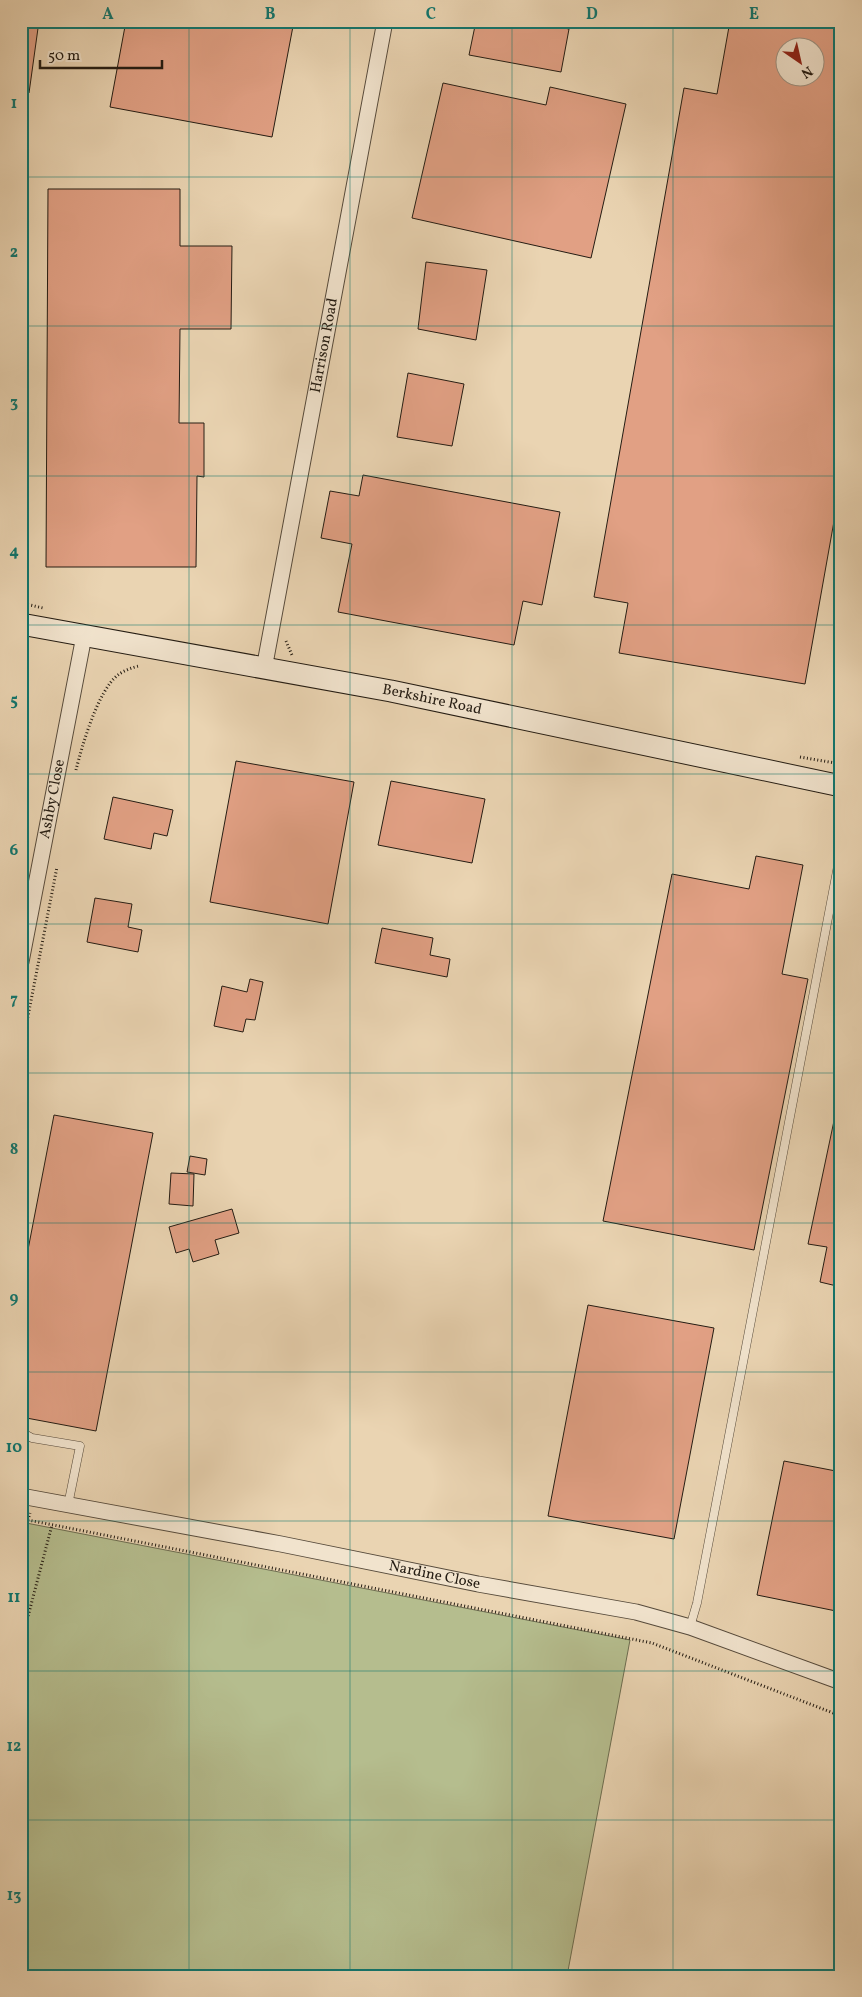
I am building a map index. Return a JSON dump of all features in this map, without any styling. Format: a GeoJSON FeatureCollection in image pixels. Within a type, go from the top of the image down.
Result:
{"type":"FeatureCollection","features":[{"type":"Feature","properties":{"kind":"main road","name":"Berkshire Road"},"geometry":{"type":"LineString","coordinates":[[21,624],[264,670],[391,691],[841,786]]}},
{"type":"Feature","properties":{"kind":"street","name":"Harrison Road"},"geometry":{"type":"LineString","coordinates":[[264,670],[385,21]]}},
{"type":"Feature","properties":{"kind":"street","name":"Ashby Close"},"geometry":{"type":"LineString","coordinates":[[21,962],[84,636]]}},
{"type":"Feature","properties":{"kind":"street","name":"Nardine Close"},"geometry":{"type":"LineString","coordinates":[[21,1496],[281,1544],[478,1584],[636,1612],[690,1627],[841,1682]]}},
{"type":"Feature","properties":{"kind":"lane"},"geometry":{"type":"LineString","coordinates":[[690,1627],[697,1603],[841,850]]}},
{"type":"Feature","properties":{"kind":"lane"},"geometry":{"type":"LineString","coordinates":[[21,1432],[32,1438],[80,1446],[68,1505]]}},
{"type":"Feature","properties":{"kind":"path"},"geometry":{"type":"LineString","coordinates":[[21,603],[37,606]]}},
{"type":"Feature","properties":{"kind":"path"},"geometry":{"type":"LineString","coordinates":[[74,778],[94,714],[108,686],[118,674],[144,665]]}},
{"type":"Feature","properties":{"kind":"path"},"geometry":{"type":"LineString","coordinates":[[21,1052],[57,866]]}},
{"type":"Feature","properties":{"kind":"path"},"geometry":{"type":"LineString","coordinates":[[28,1520],[652,1643],[841,1716]]}},
{"type":"Feature","properties":{"kind":"path"},"geometry":{"type":"LineString","coordinates":[[21,1643],[52,1524]]}},
{"type":"Feature","properties":{"kind":"green space"},"geometry":{"type":"Polygon","coordinates":[[[21,1522],[630,1640],[567,1976],[21,1976],[21,1522]]]}},
{"type":"Feature","properties":{"kind":"building"},"geometry":{"type":"Polygon","coordinates":[[[21,21],[39,21],[29,93],[21,93],[21,21]]]}},
{"type":"Feature","properties":{"kind":"building"},"geometry":{"type":"Polygon","coordinates":[[[126,21],[294,21],[272,137],[110,107],[126,21]]]}},
{"type":"Feature","properties":{"kind":"building"},"geometry":{"type":"Polygon","coordinates":[[[476,21],[528,21],[569,29],[561,72],[469,55],[476,21]]]}},
{"type":"Feature","properties":{"kind":"building"},"geometry":{"type":"Polygon","coordinates":[[[730,21],[841,21],[841,482],[805,684],[619,653],[628,603],[594,597],[684,88],[717,94],[730,21]]]}},
{"type":"Feature","properties":{"kind":"building"},"geometry":{"type":"Polygon","coordinates":[[[443,83],[546,105],[550,87],[626,104],[591,258],[412,218],[443,83]]]}},
{"type":"Feature","properties":{"kind":"building"},"geometry":{"type":"Polygon","coordinates":[[[48,189],[180,189],[180,246],[232,246],[231,329],[180,329],[179,423],[204,423],[204,477],[197,476],[196,567],[46,567],[48,189]]]}},
{"type":"Feature","properties":{"kind":"building"},"geometry":{"type":"Polygon","coordinates":[[[426,262],[487,270],[476,340],[418,329],[426,262]]]}},
{"type":"Feature","properties":{"kind":"building"},"geometry":{"type":"Polygon","coordinates":[[[408,373],[464,384],[452,446],[397,437],[408,373]]]}},
{"type":"Feature","properties":{"kind":"building"},"geometry":{"type":"Polygon","coordinates":[[[363,475],[560,512],[542,605],[523,601],[514,645],[338,612],[352,544],[321,538],[330,491],[359,496],[363,475]]]}},
{"type":"Feature","properties":{"kind":"building"},"geometry":{"type":"Polygon","coordinates":[[[236,761],[354,782],[328,924],[210,902],[236,761]]]}},
{"type":"Feature","properties":{"kind":"building"},"geometry":{"type":"Polygon","coordinates":[[[391,781],[485,799],[472,863],[378,845],[391,781]]]}},
{"type":"Feature","properties":{"kind":"building"},"geometry":{"type":"Polygon","coordinates":[[[113,797],[173,810],[167,836],[154,833],[151,849],[104,839],[113,797]]]}},
{"type":"Feature","properties":{"kind":"building"},"geometry":{"type":"Polygon","coordinates":[[[756,856],[803,865],[782,974],[808,979],[754,1250],[603,1221],[672,874],[749,889],[756,856]]]}},
{"type":"Feature","properties":{"kind":"building"},"geometry":{"type":"Polygon","coordinates":[[[95,898],[132,904],[128,927],[142,930],[138,952],[87,942],[95,898]]]}},
{"type":"Feature","properties":{"kind":"building"},"geometry":{"type":"Polygon","coordinates":[[[382,928],[433,938],[430,955],[450,959],[447,977],[375,963],[382,928]]]}},
{"type":"Feature","properties":{"kind":"building"},"geometry":{"type":"Polygon","coordinates":[[[250,979],[263,982],[255,1020],[246,1019],[243,1032],[214,1026],[222,986],[247,992],[250,979]]]}},
{"type":"Feature","properties":{"kind":"building"},"geometry":{"type":"Polygon","coordinates":[[[54,1115],[153,1133],[96,1431],[21,1417],[21,1286],[54,1115]]]}},
{"type":"Feature","properties":{"kind":"building"},"geometry":{"type":"Polygon","coordinates":[[[835,1116],[841,1117],[841,1287],[820,1282],[827,1247],[808,1244],[835,1116]]]}},
{"type":"Feature","properties":{"kind":"building"},"geometry":{"type":"Polygon","coordinates":[[[190,1156],[207,1159],[205,1175],[187,1172],[190,1156]]]}},
{"type":"Feature","properties":{"kind":"building"},"geometry":{"type":"Polygon","coordinates":[[[171,1173],[194,1174],[193,1206],[169,1204],[171,1173]]]}},
{"type":"Feature","properties":{"kind":"building"},"geometry":{"type":"Polygon","coordinates":[[[232,1209],[239,1233],[215,1240],[219,1254],[193,1262],[189,1249],[176,1253],[169,1227],[232,1209]]]}},
{"type":"Feature","properties":{"kind":"building"},"geometry":{"type":"Polygon","coordinates":[[[588,1305],[714,1328],[674,1539],[548,1516],[588,1305]]]}},
{"type":"Feature","properties":{"kind":"building"},"geometry":{"type":"Polygon","coordinates":[[[784,1461],[841,1472],[841,1612],[757,1595],[784,1461]]]}}]}
